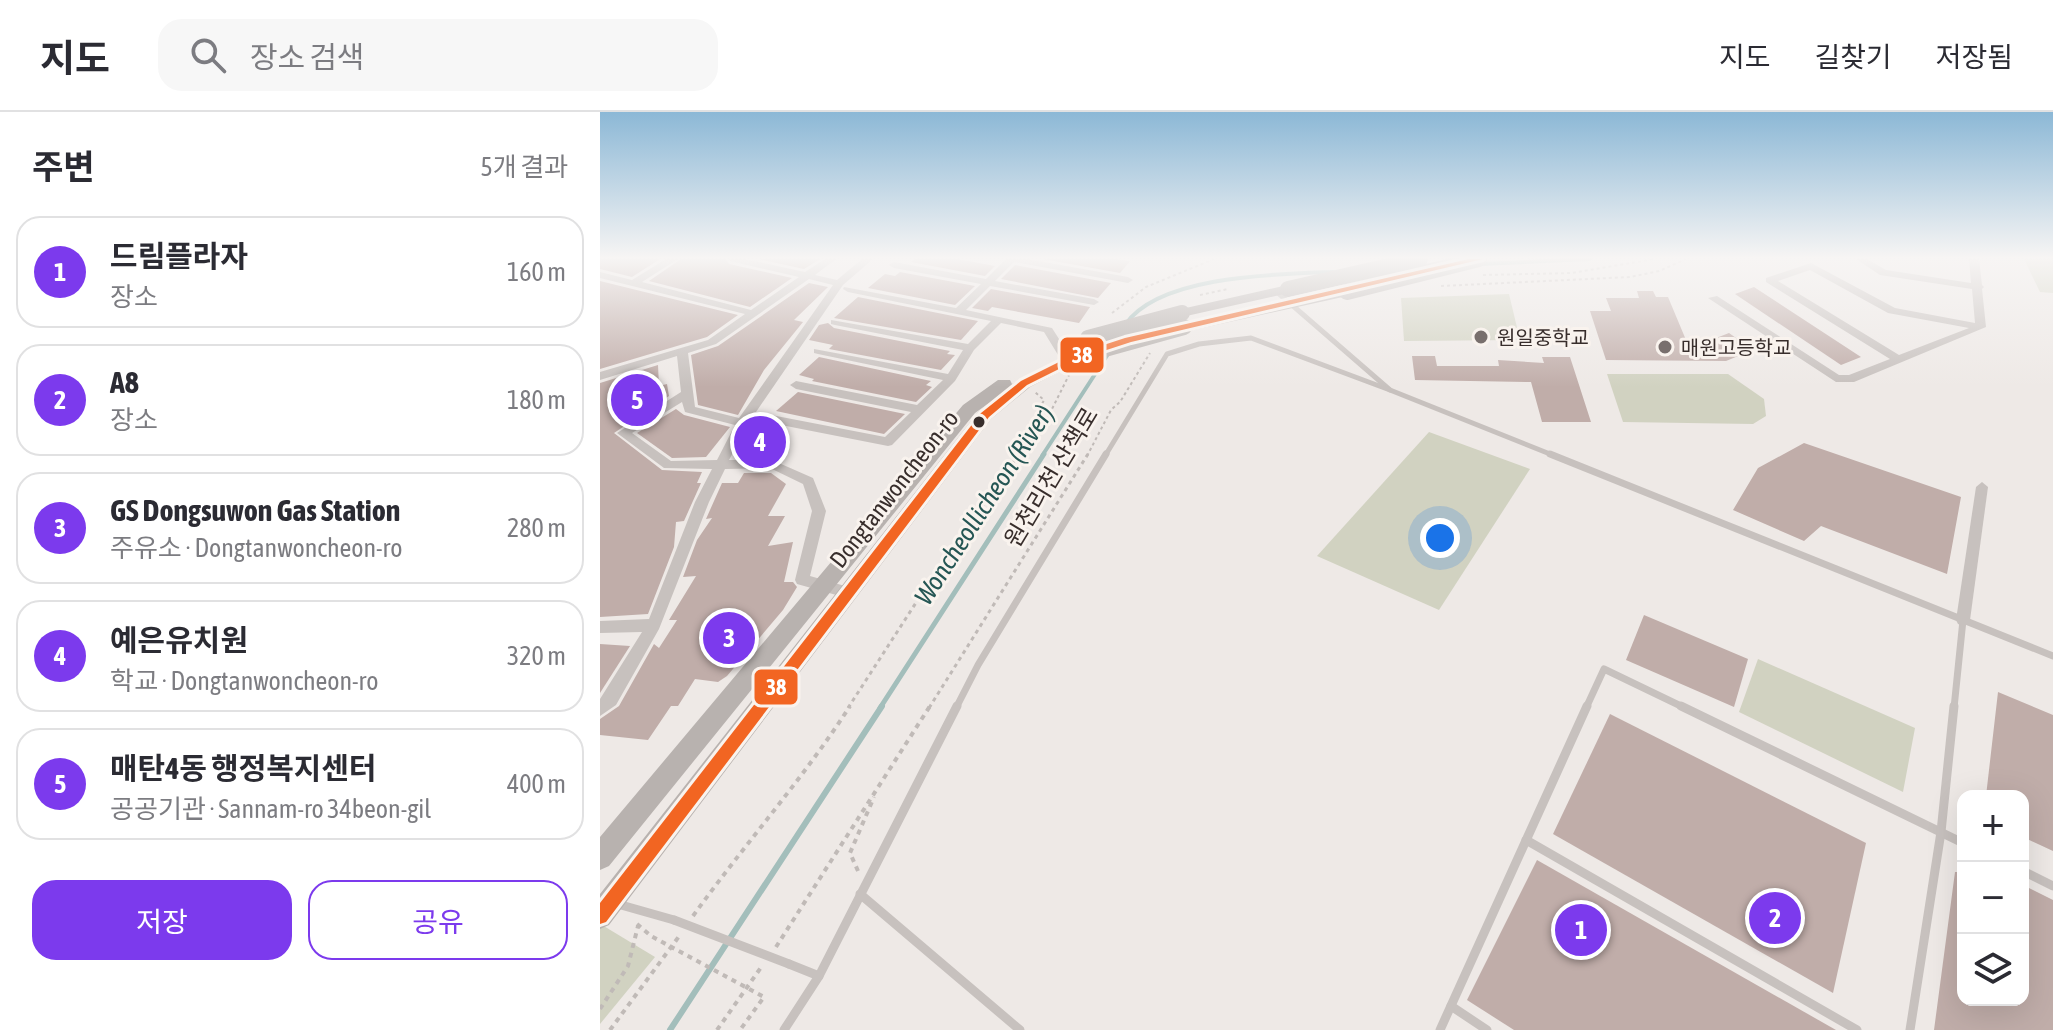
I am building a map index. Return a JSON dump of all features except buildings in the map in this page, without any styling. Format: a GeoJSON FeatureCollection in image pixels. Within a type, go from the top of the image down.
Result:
{"type":"FeatureCollection","features":[{"type":"Feature","properties":{"kind":"main road","name":"Dongtanwoncheon-ro"},"geometry":{"type":"LineString","coordinates":[[600,857],[969,409],[1028,366],[1069,360],[1088,338],[1258,302]]}},
{"type":"Feature","properties":{"kind":"main road","name":"Dongtanwoncheon-ro"},"geometry":{"type":"LineString","coordinates":[[607,905],[985,415],[1024,383],[1069,360],[1183,320]]}},
{"type":"Feature","properties":{"kind":"street"},"geometry":{"type":"LineString","coordinates":[[708,302],[752,313]]}},
{"type":"Feature","properties":{"kind":"street"},"geometry":{"type":"LineString","coordinates":[[600,376],[712,342],[769,302]]}},
{"type":"Feature","properties":{"kind":"street"},"geometry":{"type":"LineString","coordinates":[[600,709],[610,700],[654,625],[720,463],[746,419],[832,302]]}},
{"type":"Feature","properties":{"kind":"street"},"geometry":{"type":"LineString","coordinates":[[917,302],[1048,330],[1069,360]]}},
{"type":"Feature","properties":{"kind":"street"},"geometry":{"type":"LineString","coordinates":[[959,311],[968,302]]}},
{"type":"Feature","properties":{"kind":"street"},"geometry":{"type":"LineString","coordinates":[[1719,302],[1836,378],[1850,379],[1981,327]]}},
{"type":"Feature","properties":{"kind":"street"},"geometry":{"type":"LineString","coordinates":[[1805,302],[1899,360]]}},
{"type":"Feature","properties":{"kind":"street"},"geometry":{"type":"LineString","coordinates":[[1876,302],[1892,311],[1981,327]]}},
{"type":"Feature","properties":{"kind":"street"},"geometry":{"type":"LineString","coordinates":[[1980,302],[1981,327]]}},
{"type":"Feature","properties":{"kind":"street"},"geometry":{"type":"LineString","coordinates":[[682,352],[689,409],[888,442],[951,378],[970,348],[999,319]]}},
{"type":"Feature","properties":{"kind":"street"},"geometry":{"type":"LineString","coordinates":[[835,322],[970,348]]}},
{"type":"Feature","properties":{"kind":"street"},"geometry":{"type":"LineString","coordinates":[[818,351],[951,378]]}},
{"type":"Feature","properties":{"kind":"street"},"geometry":{"type":"LineString","coordinates":[[796,385],[921,410]]}},
{"type":"Feature","properties":{"kind":"street"},"geometry":{"type":"LineString","coordinates":[[688,393],[623,433],[668,465],[720,463]]}},
{"type":"Feature","properties":{"kind":"street","name":"Dongtanwoncheon-ro"},"geometry":{"type":"LineString","coordinates":[[720,463],[772,464],[808,481],[819,511],[802,580],[847,592]]}},
{"type":"Feature","properties":{"kind":"street"},"geometry":{"type":"LineString","coordinates":[[1963,620],[1982,487]]}},
{"type":"Feature","properties":{"kind":"street"},"geometry":{"type":"LineString","coordinates":[[600,627],[654,625]]}},
{"type":"Feature","properties":{"kind":"lane"},"geometry":{"type":"LineString","coordinates":[[1293,302],[1390,390]]}},
{"type":"Feature","properties":{"kind":"lane"},"geometry":{"type":"LineString","coordinates":[[784,1030],[819,976],[993,639],[1167,354],[1199,344],[1251,338],[1390,390],[2053,656]]}},
{"type":"Feature","properties":{"kind":"lane"},"geometry":{"type":"LineString","coordinates":[[1910,1030],[1941,832],[1963,620]]}},
{"type":"Feature","properties":{"kind":"lane"},"geometry":{"type":"LineString","coordinates":[[1440,1030],[1604,669],[1957,840]]}},
{"type":"Feature","properties":{"kind":"lane"},"geometry":{"type":"LineString","coordinates":[[1526,840],[1857,1030]]}},
{"type":"Feature","properties":{"kind":"lane"},"geometry":{"type":"LineString","coordinates":[[2029,874],[2053,886]]}},
{"type":"Feature","properties":{"kind":"lane"},"geometry":{"type":"LineString","coordinates":[[862,890],[1020,1030]]}},
{"type":"Feature","properties":{"kind":"lane"},"geometry":{"type":"LineString","coordinates":[[607,905],[674,920],[819,976]]}},
{"type":"Feature","properties":{"kind":"lane"},"geometry":{"type":"LineString","coordinates":[[1451,1006],[1487,1030]]}},
{"type":"Feature","properties":{"kind":"path"},"geometry":{"type":"LineString","coordinates":[[1107,318],[1127,302]]}},
{"type":"Feature","properties":{"kind":"path","name":"원천리천 산책로"},"geometry":{"type":"LineString","coordinates":[[772,953],[1033,546],[1044,522],[1068,491],[1111,410],[1120,402],[1156,342]]}},
{"type":"Feature","properties":{"kind":"path","name":"원천리천 산책로"},"geometry":{"type":"LineString","coordinates":[[689,922],[752,834],[828,740],[930,581],[1055,409],[1069,360]]}},
{"type":"Feature","properties":{"kind":"path"},"geometry":{"type":"LineString","coordinates":[[1024,383],[1044,400],[1043,408],[1024,440],[1028,446]]}},
{"type":"Feature","properties":{"kind":"path"},"geometry":{"type":"LineString","coordinates":[[862,890],[850,853],[878,788]]}},
{"type":"Feature","properties":{"kind":"path"},"geometry":{"type":"LineString","coordinates":[[607,905],[671,947],[764,997],[740,1030]]}},
{"type":"Feature","properties":{"kind":"path"},"geometry":{"type":"LineString","coordinates":[[600,1009],[628,966],[638,925]]}},
{"type":"Feature","properties":{"kind":"path"},"geometry":{"type":"LineString","coordinates":[[610,1030],[680,934]]}},
{"type":"Feature","properties":{"kind":"path"},"geometry":{"type":"LineString","coordinates":[[717,1030],[764,965]]}},
{"type":"Feature","properties":{"kind":"green space"},"geometry":{"type":"Polygon","coordinates":[[[1401,302],[1511,302],[1520,340],[1404,341],[1401,302]]]}},
{"type":"Feature","properties":{"kind":"green space"},"geometry":{"type":"Polygon","coordinates":[[[1607,374],[1728,374],[1764,399],[1766,416],[1753,424],[1623,422],[1607,374]]]}},
{"type":"Feature","properties":{"kind":"green space"},"geometry":{"type":"Polygon","coordinates":[[[1429,432],[1530,469],[1439,610],[1317,556],[1429,432]]]}},
{"type":"Feature","properties":{"kind":"green space"},"geometry":{"type":"Polygon","coordinates":[[[1758,659],[1915,728],[1903,792],[1739,712],[1758,659]]]}},
{"type":"Feature","properties":{"kind":"green space"},"geometry":{"type":"Polygon","coordinates":[[[602,925],[655,957],[600,1024],[600,927],[602,925]]]}},
{"type":"Feature","properties":{"kind":"waterway","name":"Woncheollicheon (River)"},"geometry":{"type":"LineString","coordinates":[[1125,325],[1141,308],[1153,302]]}},
{"type":"Feature","properties":{"kind":"waterway","name":"Woncheollicheon (River)"},"geometry":{"type":"LineString","coordinates":[[1042,456],[1110,351]]}},
{"type":"Feature","properties":{"kind":"waterway","name":"Woncheollicheon (River)"},"geometry":{"type":"LineString","coordinates":[[880,708],[1044,454]]}},
{"type":"Feature","properties":{"kind":"waterway","name":"Woncheollicheon (River)"},"geometry":{"type":"LineString","coordinates":[[670,1030],[882,706]]}},
{"type":"Feature","properties":{"kind":"transit line","name":"38"},"geometry":{"type":"LineString","coordinates":[[600,916],[985,415],[1024,383],[1076,357],[1128,340],[1293,302]]}},
{"type":"Feature","properties":{"kind":"place","name":"원일중학교"},"geometry":{"type":"Point","coordinates":[1481,337]}},
{"type":"Feature","properties":{"kind":"place","name":"매원고등학교"},"geometry":{"type":"Point","coordinates":[1665,347]}},
{"type":"Feature","properties":{"kind":"place","name":"매탄4동 행정복지센터"},"geometry":{"type":"Point","coordinates":[637,400]}},
{"type":"Feature","properties":{"kind":"place","name":"예은유치원"},"geometry":{"type":"Point","coordinates":[760,442]}},
{"type":"Feature","properties":{"kind":"place","name":"GS Dongsuwon Gas Station"},"geometry":{"type":"Point","coordinates":[729,638]}},
{"type":"Feature","properties":{"kind":"place","name":"A8"},"geometry":{"type":"Point","coordinates":[1775,918]}},
{"type":"Feature","properties":{"kind":"place","name":"드림플라자"},"geometry":{"type":"Point","coordinates":[1581,930]}}]}
